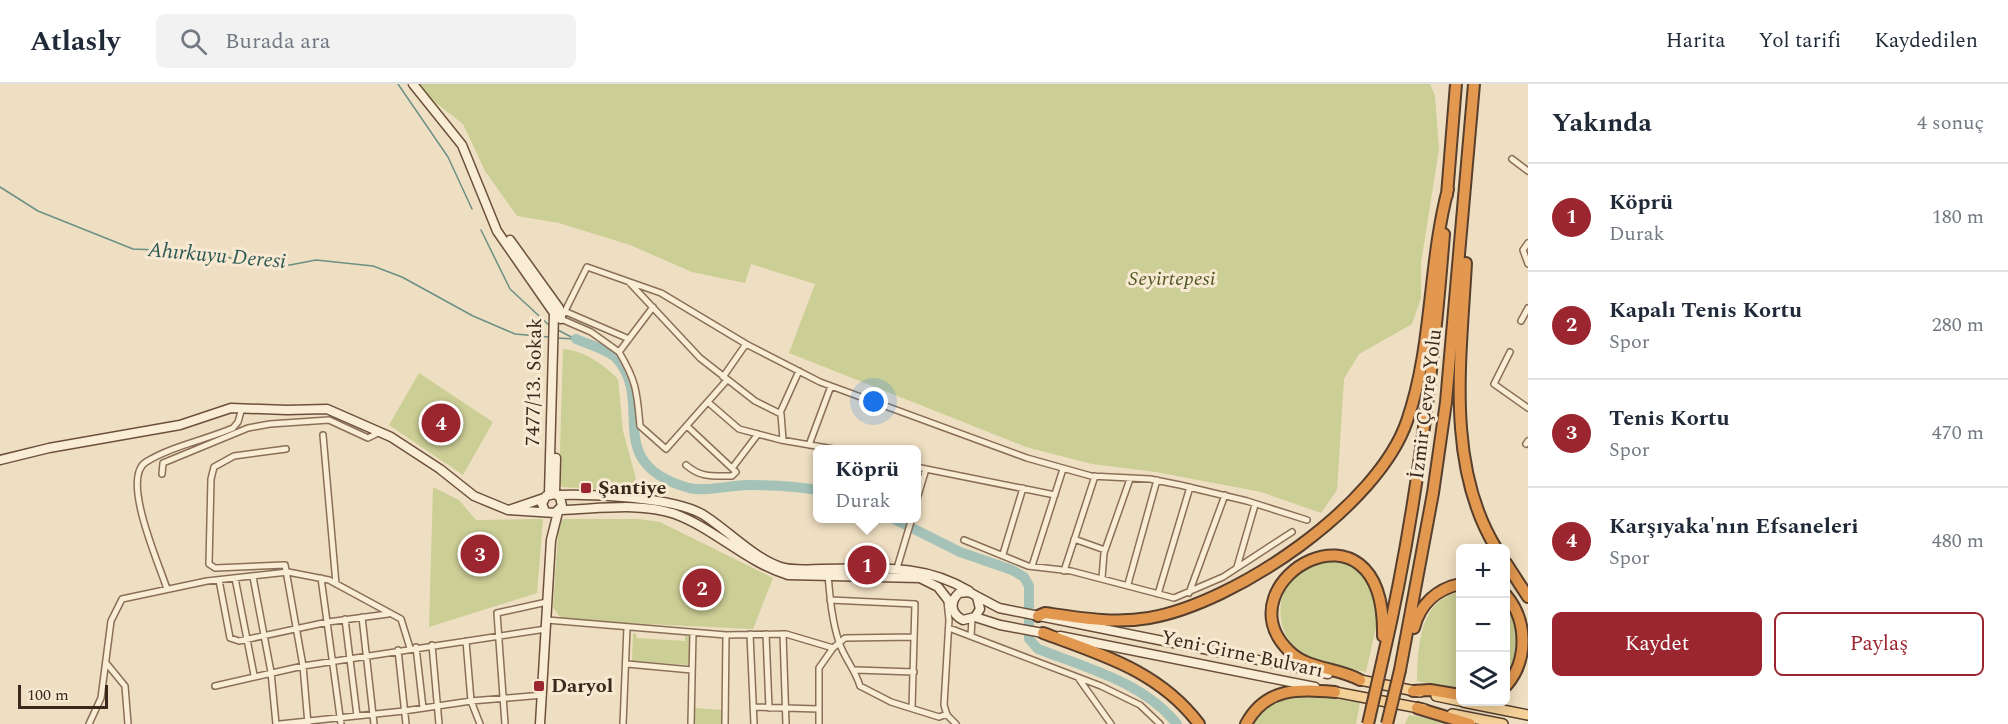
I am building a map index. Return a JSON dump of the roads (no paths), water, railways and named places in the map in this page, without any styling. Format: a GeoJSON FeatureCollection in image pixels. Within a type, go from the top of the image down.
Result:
{"type":"FeatureCollection","features":[{"type":"Feature","properties":{"kind":"highway","name":"İzmir Çevre Yolu"},"geometry":{"type":"LineString","coordinates":[[1383,658],[1404,553],[1422,434],[1448,189],[1456,84]]}},
{"type":"Feature","properties":{"kind":"highway","name":"İzmir Çevre Yolu"},"geometry":{"type":"LineString","coordinates":[[1387,724],[1400,670],[1433,493],[1446,402],[1472,128],[1474,84]]}},
{"type":"Feature","properties":{"kind":"highway"},"geometry":{"type":"LineString","coordinates":[[1472,128],[1461,365],[1462,436],[1468,479],[1477,512],[1493,544]]}},
{"type":"Feature","properties":{"kind":"highway"},"geometry":{"type":"LineString","coordinates":[[1038,616],[1045,613],[1124,621],[1179,611],[1201,603],[1259,571],[1345,511],[1384,467],[1396,445],[1415,397],[1422,362],[1438,227],[1448,189]]}},
{"type":"Feature","properties":{"kind":"highway"},"geometry":{"type":"LineString","coordinates":[[1360,680],[1350,674],[1301,661],[1280,640],[1273,613],[1275,597],[1286,575],[1301,563],[1327,555],[1347,558],[1370,574],[1380,594],[1383,616],[1383,658],[1367,724]]}},
{"type":"Feature","properties":{"kind":"highway"},"geometry":{"type":"LineString","coordinates":[[1510,569],[1528,597]]}},
{"type":"Feature","properties":{"kind":"highway"},"geometry":{"type":"LineString","coordinates":[[1400,670],[1409,653],[1415,623],[1423,607],[1433,596],[1456,586]]}},
{"type":"Feature","properties":{"kind":"highway"},"geometry":{"type":"LineString","coordinates":[[1508,598],[1523,619],[1528,635],[1526,655],[1519,671],[1510,681]]}},
{"type":"Feature","properties":{"kind":"highway"},"geometry":{"type":"LineString","coordinates":[[1039,632],[1096,651],[1141,672],[1173,695],[1199,724]]}},
{"type":"Feature","properties":{"kind":"highway"},"geometry":{"type":"LineString","coordinates":[[1246,724],[1255,709],[1270,697],[1282,692],[1302,689],[1335,692]]}},
{"type":"Feature","properties":{"kind":"highway"},"geometry":{"type":"LineString","coordinates":[[1413,691],[1430,690],[1456,694]]}},
{"type":"Feature","properties":{"kind":"highway"},"geometry":{"type":"LineString","coordinates":[[1417,708],[1470,724]]}},
{"type":"Feature","properties":{"kind":"main road","name":"7477/13. Sokak"},"geometry":{"type":"LineString","coordinates":[[413,84],[462,145],[493,222],[560,320],[551,495]]}},
{"type":"Feature","properties":{"kind":"main road"},"geometry":{"type":"LineString","coordinates":[[0,460],[49,448],[180,425],[231,408],[327,409],[380,432],[440,469],[474,496],[508,510],[547,512],[647,507],[674,514],[694,523],[771,570],[788,575],[920,578],[938,587],[959,618],[974,618],[981,605],[977,597],[969,592],[929,574],[897,568],[781,567],[730,536],[701,514],[665,503],[621,497],[551,495],[508,510]]}},
{"type":"Feature","properties":{"kind":"main road"},"geometry":{"type":"LineString","coordinates":[[541,724],[552,540],[563,503],[551,495]]}},
{"type":"Feature","properties":{"kind":"main road"},"geometry":{"type":"LineString","coordinates":[[551,495],[542,504],[547,512],[552,540]]}},
{"type":"Feature","properties":{"kind":"main road"},"geometry":{"type":"LineString","coordinates":[[950,607],[959,593],[969,592]]}},
{"type":"Feature","properties":{"kind":"main road","name":"Yeni Girne Bulvarı"},"geometry":{"type":"LineString","coordinates":[[977,597],[1003,609],[1456,700]]}},
{"type":"Feature","properties":{"kind":"main road","name":"Yeni Girne Bulvarı"},"geometry":{"type":"LineString","coordinates":[[974,618],[1503,724]]}},
{"type":"Feature","properties":{"kind":"main road","name":"Yeni Girne Bulvarı"},"geometry":{"type":"LineString","coordinates":[[1486,706],[1528,715]]}},
{"type":"Feature","properties":{"kind":"street"},"geometry":{"type":"LineString","coordinates":[[1512,159],[1528,171]]}},
{"type":"Feature","properties":{"kind":"street"},"geometry":{"type":"LineString","coordinates":[[1528,243],[1523,250],[1528,264]]}},
{"type":"Feature","properties":{"kind":"street"},"geometry":{"type":"LineString","coordinates":[[560,320],[587,267],[661,293],[746,344],[831,386],[1063,469],[1095,476],[1157,480],[1225,495],[1308,520]]}},
{"type":"Feature","properties":{"kind":"street"},"geometry":{"type":"LineString","coordinates":[[627,280],[681,340],[725,379],[755,401],[780,412],[783,416],[783,440]]}},
{"type":"Feature","properties":{"kind":"street"},"geometry":{"type":"LineString","coordinates":[[619,352],[653,307]]}},
{"type":"Feature","properties":{"kind":"street"},"geometry":{"type":"LineString","coordinates":[[1521,321],[1528,308]]}},
{"type":"Feature","properties":{"kind":"street"},"geometry":{"type":"LineString","coordinates":[[560,320],[629,339]]}},
{"type":"Feature","properties":{"kind":"street"},"geometry":{"type":"LineString","coordinates":[[560,320],[591,332],[604,344],[619,352],[632,373],[638,391],[640,426],[666,449],[709,403],[746,344]]}},
{"type":"Feature","properties":{"kind":"street"},"geometry":{"type":"LineString","coordinates":[[1510,352],[1494,384],[1528,408]]}},
{"type":"Feature","properties":{"kind":"street"},"geometry":{"type":"LineString","coordinates":[[780,412],[799,371]]}},
{"type":"Feature","properties":{"kind":"street"},"geometry":{"type":"LineString","coordinates":[[809,445],[831,386]]}},
{"type":"Feature","properties":{"kind":"street"},"geometry":{"type":"LineString","coordinates":[[709,403],[739,429],[813,446]]}},
{"type":"Feature","properties":{"kind":"street"},"geometry":{"type":"LineString","coordinates":[[167,589],[142,513],[137,490],[140,469],[145,462],[233,428],[238,422],[242,408]]}},
{"type":"Feature","properties":{"kind":"street"},"geometry":{"type":"LineString","coordinates":[[162,474],[163,463],[255,426],[318,419],[337,422],[368,438],[380,432]]}},
{"type":"Feature","properties":{"kind":"street"},"geometry":{"type":"LineString","coordinates":[[686,465],[697,474],[705,476],[733,476],[736,472],[688,427]]}},
{"type":"Feature","properties":{"kind":"street"},"geometry":{"type":"LineString","coordinates":[[733,467],[758,434]]}},
{"type":"Feature","properties":{"kind":"street"},"geometry":{"type":"LineString","coordinates":[[323,435],[336,584]]}},
{"type":"Feature","properties":{"kind":"street"},"geometry":{"type":"LineString","coordinates":[[286,449],[234,456],[214,467],[211,479],[209,564],[215,568],[285,565],[303,666],[308,723]]}},
{"type":"Feature","properties":{"kind":"street"},"geometry":{"type":"LineString","coordinates":[[921,468],[1055,495]]}},
{"type":"Feature","properties":{"kind":"street"},"geometry":{"type":"LineString","coordinates":[[921,486],[926,469]]}},
{"type":"Feature","properties":{"kind":"street"},"geometry":{"type":"LineString","coordinates":[[1032,566],[1063,469]]}},
{"type":"Feature","properties":{"kind":"street"},"geometry":{"type":"LineString","coordinates":[[1064,571],[1095,476]]}},
{"type":"Feature","properties":{"kind":"street"},"geometry":{"type":"LineString","coordinates":[[1102,578],[1105,550],[1130,478]]}},
{"type":"Feature","properties":{"kind":"street"},"geometry":{"type":"LineString","coordinates":[[1128,584],[1157,480]]}},
{"type":"Feature","properties":{"kind":"street"},"geometry":{"type":"LineString","coordinates":[[1158,594],[1190,487]]}},
{"type":"Feature","properties":{"kind":"street"},"geometry":{"type":"LineString","coordinates":[[1003,554],[1023,488]]}},
{"type":"Feature","properties":{"kind":"street"},"geometry":{"type":"LineString","coordinates":[[1189,593],[1225,495]]}},
{"type":"Feature","properties":{"kind":"street"},"geometry":{"type":"LineString","coordinates":[[1236,568],[1255,505]]}},
{"type":"Feature","properties":{"kind":"street"},"geometry":{"type":"LineString","coordinates":[[897,568],[911,523]]}},
{"type":"Feature","properties":{"kind":"street"},"geometry":{"type":"LineString","coordinates":[[964,540],[1032,566],[1102,578],[1174,598],[1189,593],[1236,568],[1292,532]]}},
{"type":"Feature","properties":{"kind":"street"},"geometry":{"type":"LineString","coordinates":[[1074,539],[1105,550]]}},
{"type":"Feature","properties":{"kind":"street"},"geometry":{"type":"LineString","coordinates":[[89,724],[101,698],[111,621],[122,599],[219,580],[288,572],[321,578],[336,584],[404,623],[413,648],[423,708]]}},
{"type":"Feature","properties":{"kind":"street"},"geometry":{"type":"LineString","coordinates":[[828,575],[830,600],[840,644],[856,670],[860,686],[868,692],[939,717],[947,714]]}},
{"type":"Feature","properties":{"kind":"street"},"geometry":{"type":"LineString","coordinates":[[252,577],[271,672],[278,724],[341,721],[357,716],[471,700],[544,695]]}},
{"type":"Feature","properties":{"kind":"street"},"geometry":{"type":"LineString","coordinates":[[235,578],[254,675]]}},
{"type":"Feature","properties":{"kind":"street"},"geometry":{"type":"LineString","coordinates":[[321,578],[335,661],[341,721]]}},
{"type":"Feature","properties":{"kind":"street"},"geometry":{"type":"LineString","coordinates":[[219,580],[230,638],[238,640],[328,622],[390,614]]}},
{"type":"Feature","properties":{"kind":"street"},"geometry":{"type":"LineString","coordinates":[[830,600],[915,603],[912,708]]}},
{"type":"Feature","properties":{"kind":"street"},"geometry":{"type":"LineString","coordinates":[[505,724],[496,615],[500,611],[547,602]]}},
{"type":"Feature","properties":{"kind":"street"},"geometry":{"type":"LineString","coordinates":[[950,607],[944,705],[947,714],[956,724]]}},
{"type":"Feature","properties":{"kind":"street"},"geometry":{"type":"LineString","coordinates":[[362,617],[374,724]]}},
{"type":"Feature","properties":{"kind":"street"},"geometry":{"type":"LineString","coordinates":[[971,636],[974,618]]}},
{"type":"Feature","properties":{"kind":"street"},"geometry":{"type":"LineString","coordinates":[[345,620],[357,716]]}},
{"type":"Feature","properties":{"kind":"street"},"geometry":{"type":"LineString","coordinates":[[215,686],[254,675],[546,625],[627,627],[726,635],[783,634],[814,640],[832,648]]}},
{"type":"Feature","properties":{"kind":"street"},"geometry":{"type":"LineString","coordinates":[[623,724],[627,627]]}},
{"type":"Feature","properties":{"kind":"street"},"geometry":{"type":"LineString","coordinates":[[949,628],[1078,678],[1140,705],[1160,724]]}},
{"type":"Feature","properties":{"kind":"street"},"geometry":{"type":"LineString","coordinates":[[691,724],[693,632]]}},
{"type":"Feature","properties":{"kind":"street"},"geometry":{"type":"LineString","coordinates":[[750,634],[754,724]]}},
{"type":"Feature","properties":{"kind":"street"},"geometry":{"type":"LineString","coordinates":[[766,634],[769,708]]}},
{"type":"Feature","properties":{"kind":"street"},"geometry":{"type":"LineString","coordinates":[[783,634],[786,724]]}},
{"type":"Feature","properties":{"kind":"street"},"geometry":{"type":"LineString","coordinates":[[725,724],[726,635]]}},
{"type":"Feature","properties":{"kind":"street"},"geometry":{"type":"LineString","coordinates":[[819,724],[819,668],[832,648],[845,638],[913,637]]}},
{"type":"Feature","properties":{"kind":"street"},"geometry":{"type":"LineString","coordinates":[[466,640],[471,700],[480,724]]}},
{"type":"Feature","properties":{"kind":"street"},"geometry":{"type":"LineString","coordinates":[[432,645],[439,724]]}},
{"type":"Feature","properties":{"kind":"street"},"geometry":{"type":"LineString","coordinates":[[398,650],[406,724]]}},
{"type":"Feature","properties":{"kind":"street"},"geometry":{"type":"LineString","coordinates":[[107,664],[125,686],[128,724]]}},
{"type":"Feature","properties":{"kind":"street"},"geometry":{"type":"LineString","coordinates":[[627,664],[692,670]]}},
{"type":"Feature","properties":{"kind":"street"},"geometry":{"type":"LineString","coordinates":[[856,670],[914,672]]}},
{"type":"Feature","properties":{"kind":"street"},"geometry":{"type":"LineString","coordinates":[[1078,678],[1111,724]]}},
{"type":"Feature","properties":{"kind":"street"},"geometry":{"type":"LineString","coordinates":[[753,707],[818,709]]}},
{"type":"Feature","properties":{"kind":"street"},"geometry":{"type":"LineString","coordinates":[[541,724],[547,724]]}},
{"type":"Feature","properties":{"kind":"waterway","name":"Ahırkuyu Deresi"},"geometry":{"type":"LineString","coordinates":[[398,84],[448,157],[472,209]]}},
{"type":"Feature","properties":{"kind":"waterway","name":"Ahırkuyu Deresi"},"geometry":{"type":"LineString","coordinates":[[0,187],[38,211],[133,249],[208,252],[253,264],[290,265],[316,260],[373,266],[402,277],[473,316],[515,334],[549,337]]}},
{"type":"Feature","properties":{"kind":"waterway","name":"Ahırkuyu Deresi"},"geometry":{"type":"LineString","coordinates":[[481,230],[510,289],[551,327]]}},
{"type":"Feature","properties":{"kind":"waterway","name":"Ahırkuyu Deresi"},"geometry":{"type":"LineString","coordinates":[[558,330],[575,339]]}},
{"type":"Feature","properties":{"kind":"waterway","name":"Ahırkuyu Deresi"},"geometry":{"type":"LineString","coordinates":[[556,338],[576,339]]}},
{"type":"Feature","properties":{"kind":"waterway","name":"Ahırkuyu Deresi"},"geometry":{"type":"LineString","coordinates":[[576,339],[613,356],[628,376],[637,448],[646,463],[662,477],[696,489],[757,485],[813,489]]}},
{"type":"Feature","properties":{"kind":"waterway","name":"Ahırkuyu Deresi"},"geometry":{"type":"LineString","coordinates":[[902,523],[960,552],[1012,570],[1024,577],[1029,586],[1029,639],[1038,649],[1095,670],[1131,687],[1163,709],[1177,724]]}},
{"type":"Feature","properties":{"kind":"place","name":"Karşıyaka'nın Efsaneleri"},"geometry":{"type":"Point","coordinates":[441,423]}},
{"type":"Feature","properties":{"kind":"place","name":"Şantiye"},"geometry":{"type":"Point","coordinates":[586,488]}},
{"type":"Feature","properties":{"kind":"place","name":"Tenis Kortu"},"geometry":{"type":"Point","coordinates":[480,554]}},
{"type":"Feature","properties":{"kind":"place","name":"Köprü"},"geometry":{"type":"Point","coordinates":[867,565]}},
{"type":"Feature","properties":{"kind":"place","name":"Kapalı Tenis Kortu"},"geometry":{"type":"Point","coordinates":[702,588]}},
{"type":"Feature","properties":{"kind":"place","name":"Daryol"},"geometry":{"type":"Point","coordinates":[539,686]}},
{"type":"Feature","properties":{"kind":"park label","name":"Seyirtepesi"},"geometry":{"type":"Point","coordinates":[1172,279]}}]}
